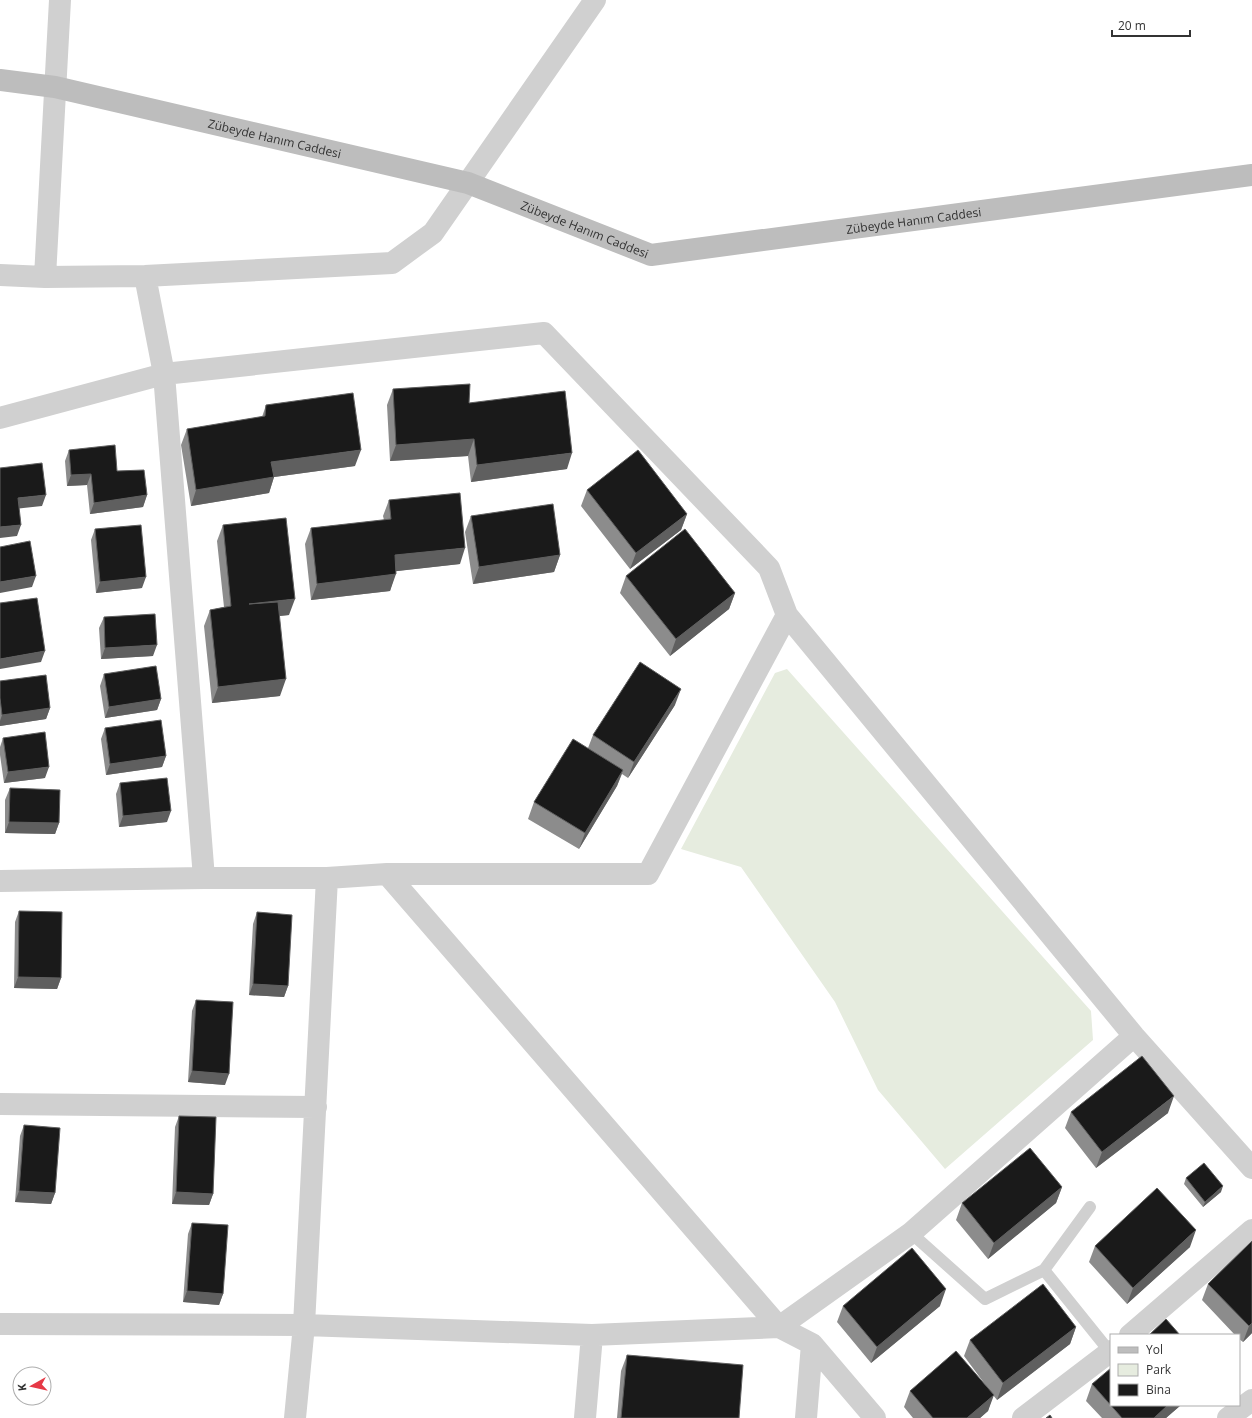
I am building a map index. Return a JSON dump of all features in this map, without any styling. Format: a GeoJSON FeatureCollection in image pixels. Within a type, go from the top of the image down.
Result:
{"type":"FeatureCollection","features":[{"type":"Feature","properties":{"kind":"street"},"geometry":{"type":"LineString","coordinates":[[45,277],[60,0]]}},
{"type":"Feature","properties":{"kind":"street"},"geometry":{"type":"LineString","coordinates":[[0,275],[45,277],[145,276],[392,263],[433,233],[595,0]]}},
{"type":"Feature","properties":{"kind":"street","name":"Zübeyde Hanım Caddesi"},"geometry":{"type":"LineString","coordinates":[[0,80],[55,87],[468,183],[651,255],[1252,175]]}},
{"type":"Feature","properties":{"kind":"street"},"geometry":{"type":"LineString","coordinates":[[145,276],[164,374],[204,878]]}},
{"type":"Feature","properties":{"kind":"street"},"geometry":{"type":"LineString","coordinates":[[0,418],[164,374],[544,333],[769,568],[787,615],[1134,1036],[1252,1168]]}},
{"type":"Feature","properties":{"kind":"street"},"geometry":{"type":"LineString","coordinates":[[0,881],[327,878],[387,874],[648,874],[787,615]]}},
{"type":"Feature","properties":{"kind":"street"},"geometry":{"type":"LineString","coordinates":[[387,874],[779,1327],[812,1344],[875,1418]]}},
{"type":"Feature","properties":{"kind":"street"},"geometry":{"type":"LineString","coordinates":[[295,1418],[304,1324],[327,878]]}},
{"type":"Feature","properties":{"kind":"street"},"geometry":{"type":"LineString","coordinates":[[0,1324],[304,1324],[592,1335],[779,1327],[911,1233],[1134,1036]]}},
{"type":"Feature","properties":{"kind":"street"},"geometry":{"type":"LineString","coordinates":[[0,1104],[316,1107]]}},
{"type":"Feature","properties":{"kind":"street"},"geometry":{"type":"LineString","coordinates":[[1131,1334],[1252,1230]]}},
{"type":"Feature","properties":{"kind":"street"},"geometry":{"type":"LineString","coordinates":[[585,1418],[592,1335]]}},
{"type":"Feature","properties":{"kind":"street"},"geometry":{"type":"LineString","coordinates":[[806,1418],[812,1344]]}},
{"type":"Feature","properties":{"kind":"street"},"geometry":{"type":"LineString","coordinates":[[1023,1418],[1110,1352]]}},
{"type":"Feature","properties":{"kind":"street"},"geometry":{"type":"LineString","coordinates":[[1228,1418],[1252,1400]]}},
{"type":"Feature","properties":{"kind":"lane"},"geometry":{"type":"LineString","coordinates":[[911,1233],[985,1298],[1044,1270],[1090,1207]]}},
{"type":"Feature","properties":{"kind":"lane"},"geometry":{"type":"LineString","coordinates":[[1044,1270],[1110,1352]]}},
{"type":"Feature","properties":{"kind":"green space"},"geometry":{"type":"Polygon","coordinates":[[[787,669],[1091,1011],[1093,1040],[945,1169],[878,1090],[835,1002],[741,867],[681,849],[775,673],[787,669]]]}},
{"type":"Feature","properties":{"kind":"building"},"geometry":{"type":"Polygon","coordinates":[[[470,384],[469,403],[565,391],[572,453],[477,465],[474,439],[396,445],[393,389],[470,384]]]}},
{"type":"Feature","properties":{"kind":"building"},"geometry":{"type":"Polygon","coordinates":[[[353,393],[361,450],[271,462],[274,477],[196,490],[187,429],[265,416],[266,405],[353,393]]]}},
{"type":"Feature","properties":{"kind":"building"},"geometry":{"type":"Polygon","coordinates":[[[115,445],[117,471],[144,470],[147,495],[94,503],[91,474],[71,475],[69,450],[115,445]]]}},
{"type":"Feature","properties":{"kind":"building"},"geometry":{"type":"Polygon","coordinates":[[[638,450],[687,514],[636,553],[587,490],[638,450]]]}},
{"type":"Feature","properties":{"kind":"building"},"geometry":{"type":"Polygon","coordinates":[[[42,463],[46,495],[18,498],[21,525],[0,527],[0,468],[42,463]]]}},
{"type":"Feature","properties":{"kind":"building"},"geometry":{"type":"Polygon","coordinates":[[[460,493],[465,548],[395,555],[396,574],[317,584],[311,528],[391,519],[389,500],[460,493]]]}},
{"type":"Feature","properties":{"kind":"building"},"geometry":{"type":"Polygon","coordinates":[[[553,504],[560,555],[479,567],[471,516],[553,504]]]}},
{"type":"Feature","properties":{"kind":"building"},"geometry":{"type":"Polygon","coordinates":[[[286,518],[295,599],[249,604],[278,602],[286,679],[218,687],[210,610],[231,606],[223,525],[286,518]]]}},
{"type":"Feature","properties":{"kind":"building"},"geometry":{"type":"Polygon","coordinates":[[[141,525],[146,577],[100,582],[95,529],[141,525]]]}},
{"type":"Feature","properties":{"kind":"building"},"geometry":{"type":"Polygon","coordinates":[[[685,529],[735,593],[676,639],[626,576],[685,529]]]}},
{"type":"Feature","properties":{"kind":"building"},"geometry":{"type":"Polygon","coordinates":[[[30,541],[36,576],[0,582],[0,547],[30,541]]]}},
{"type":"Feature","properties":{"kind":"building"},"geometry":{"type":"Polygon","coordinates":[[[37,598],[45,651],[0,659],[0,603],[37,598]]]}},
{"type":"Feature","properties":{"kind":"building"},"geometry":{"type":"Polygon","coordinates":[[[155,614],[157,645],[105,648],[104,617],[155,614]]]}},
{"type":"Feature","properties":{"kind":"building"},"geometry":{"type":"Polygon","coordinates":[[[640,662],[681,689],[634,762],[593,735],[640,662]]]}},
{"type":"Feature","properties":{"kind":"building"},"geometry":{"type":"Polygon","coordinates":[[[156,666],[161,699],[109,707],[104,674],[156,666]]]}},
{"type":"Feature","properties":{"kind":"building"},"geometry":{"type":"Polygon","coordinates":[[[46,675],[50,708],[2,715],[0,681],[46,675]]]}},
{"type":"Feature","properties":{"kind":"building"},"geometry":{"type":"Polygon","coordinates":[[[161,720],[166,756],[110,764],[105,728],[161,720]]]}},
{"type":"Feature","properties":{"kind":"building"},"geometry":{"type":"Polygon","coordinates":[[[45,732],[49,767],[8,772],[3,738],[45,732]]]}},
{"type":"Feature","properties":{"kind":"building"},"geometry":{"type":"Polygon","coordinates":[[[573,739],[623,770],[585,833],[534,802],[573,739]]]}},
{"type":"Feature","properties":{"kind":"building"},"geometry":{"type":"Polygon","coordinates":[[[167,778],[171,811],[123,816],[120,783],[167,778]]]}},
{"type":"Feature","properties":{"kind":"building"},"geometry":{"type":"Polygon","coordinates":[[[10,788],[60,790],[59,823],[9,822],[10,788]]]}},
{"type":"Feature","properties":{"kind":"building"},"geometry":{"type":"Polygon","coordinates":[[[19,911],[62,912],[61,978],[18,977],[19,911]]]}},
{"type":"Feature","properties":{"kind":"building"},"geometry":{"type":"Polygon","coordinates":[[[257,912],[292,915],[288,986],[253,984],[257,912]]]}},
{"type":"Feature","properties":{"kind":"building"},"geometry":{"type":"Polygon","coordinates":[[[196,1000],[233,1002],[229,1074],[192,1071],[196,1000]]]}},
{"type":"Feature","properties":{"kind":"building"},"geometry":{"type":"Polygon","coordinates":[[[1142,1056],[1174,1096],[1102,1152],[1071,1112],[1142,1056]]]}},
{"type":"Feature","properties":{"kind":"building"},"geometry":{"type":"Polygon","coordinates":[[[179,1116],[216,1117],[213,1194],[176,1192],[179,1116]]]}},
{"type":"Feature","properties":{"kind":"building"},"geometry":{"type":"Polygon","coordinates":[[[24,1125],[60,1128],[55,1193],[19,1191],[24,1125]]]}},
{"type":"Feature","properties":{"kind":"building"},"geometry":{"type":"Polygon","coordinates":[[[1030,1148],[1062,1187],[994,1243],[962,1203],[1030,1148]]]}},
{"type":"Feature","properties":{"kind":"building"},"geometry":{"type":"Polygon","coordinates":[[[1204,1163],[1223,1186],[1205,1202],[1186,1178],[1204,1163]]]}},
{"type":"Feature","properties":{"kind":"building"},"geometry":{"type":"Polygon","coordinates":[[[1157,1188],[1196,1230],[1133,1288],[1095,1246],[1157,1188]]]}},
{"type":"Feature","properties":{"kind":"building"},"geometry":{"type":"Polygon","coordinates":[[[192,1223],[228,1225],[223,1294],[187,1291],[192,1223]]]}},
{"type":"Feature","properties":{"kind":"building"},"geometry":{"type":"Polygon","coordinates":[[[1252,1241],[1252,1323],[1249,1326],[1208,1284],[1252,1241]]]}},
{"type":"Feature","properties":{"kind":"building"},"geometry":{"type":"Polygon","coordinates":[[[912,1248],[946,1289],[877,1347],[843,1306],[912,1248]]]}},
{"type":"Feature","properties":{"kind":"building"},"geometry":{"type":"Polygon","coordinates":[[[1043,1284],[1076,1327],[1003,1383],[970,1340],[1043,1284]]]}},
{"type":"Feature","properties":{"kind":"building"},"geometry":{"type":"Polygon","coordinates":[[[1166,1319],[1179,1334],[1150,1334],[1166,1319]]]}},
{"type":"Feature","properties":{"kind":"building"},"geometry":{"type":"Polygon","coordinates":[[[956,1351],[994,1395],[967,1418],[933,1418],[910,1391],[956,1351]]]}},
{"type":"Feature","properties":{"kind":"building"},"geometry":{"type":"Polygon","coordinates":[[[627,1355],[743,1365],[739,1418],[621,1418],[627,1355]]]}},
{"type":"Feature","properties":{"kind":"building"},"geometry":{"type":"Polygon","coordinates":[[[1110,1369],[1110,1404],[1092,1384],[1110,1369]]]}},
{"type":"Feature","properties":{"kind":"building"},"geometry":{"type":"Polygon","coordinates":[[[1111,1406],[1167,1406],[1154,1418],[1122,1418],[1111,1406]]]}}]}
